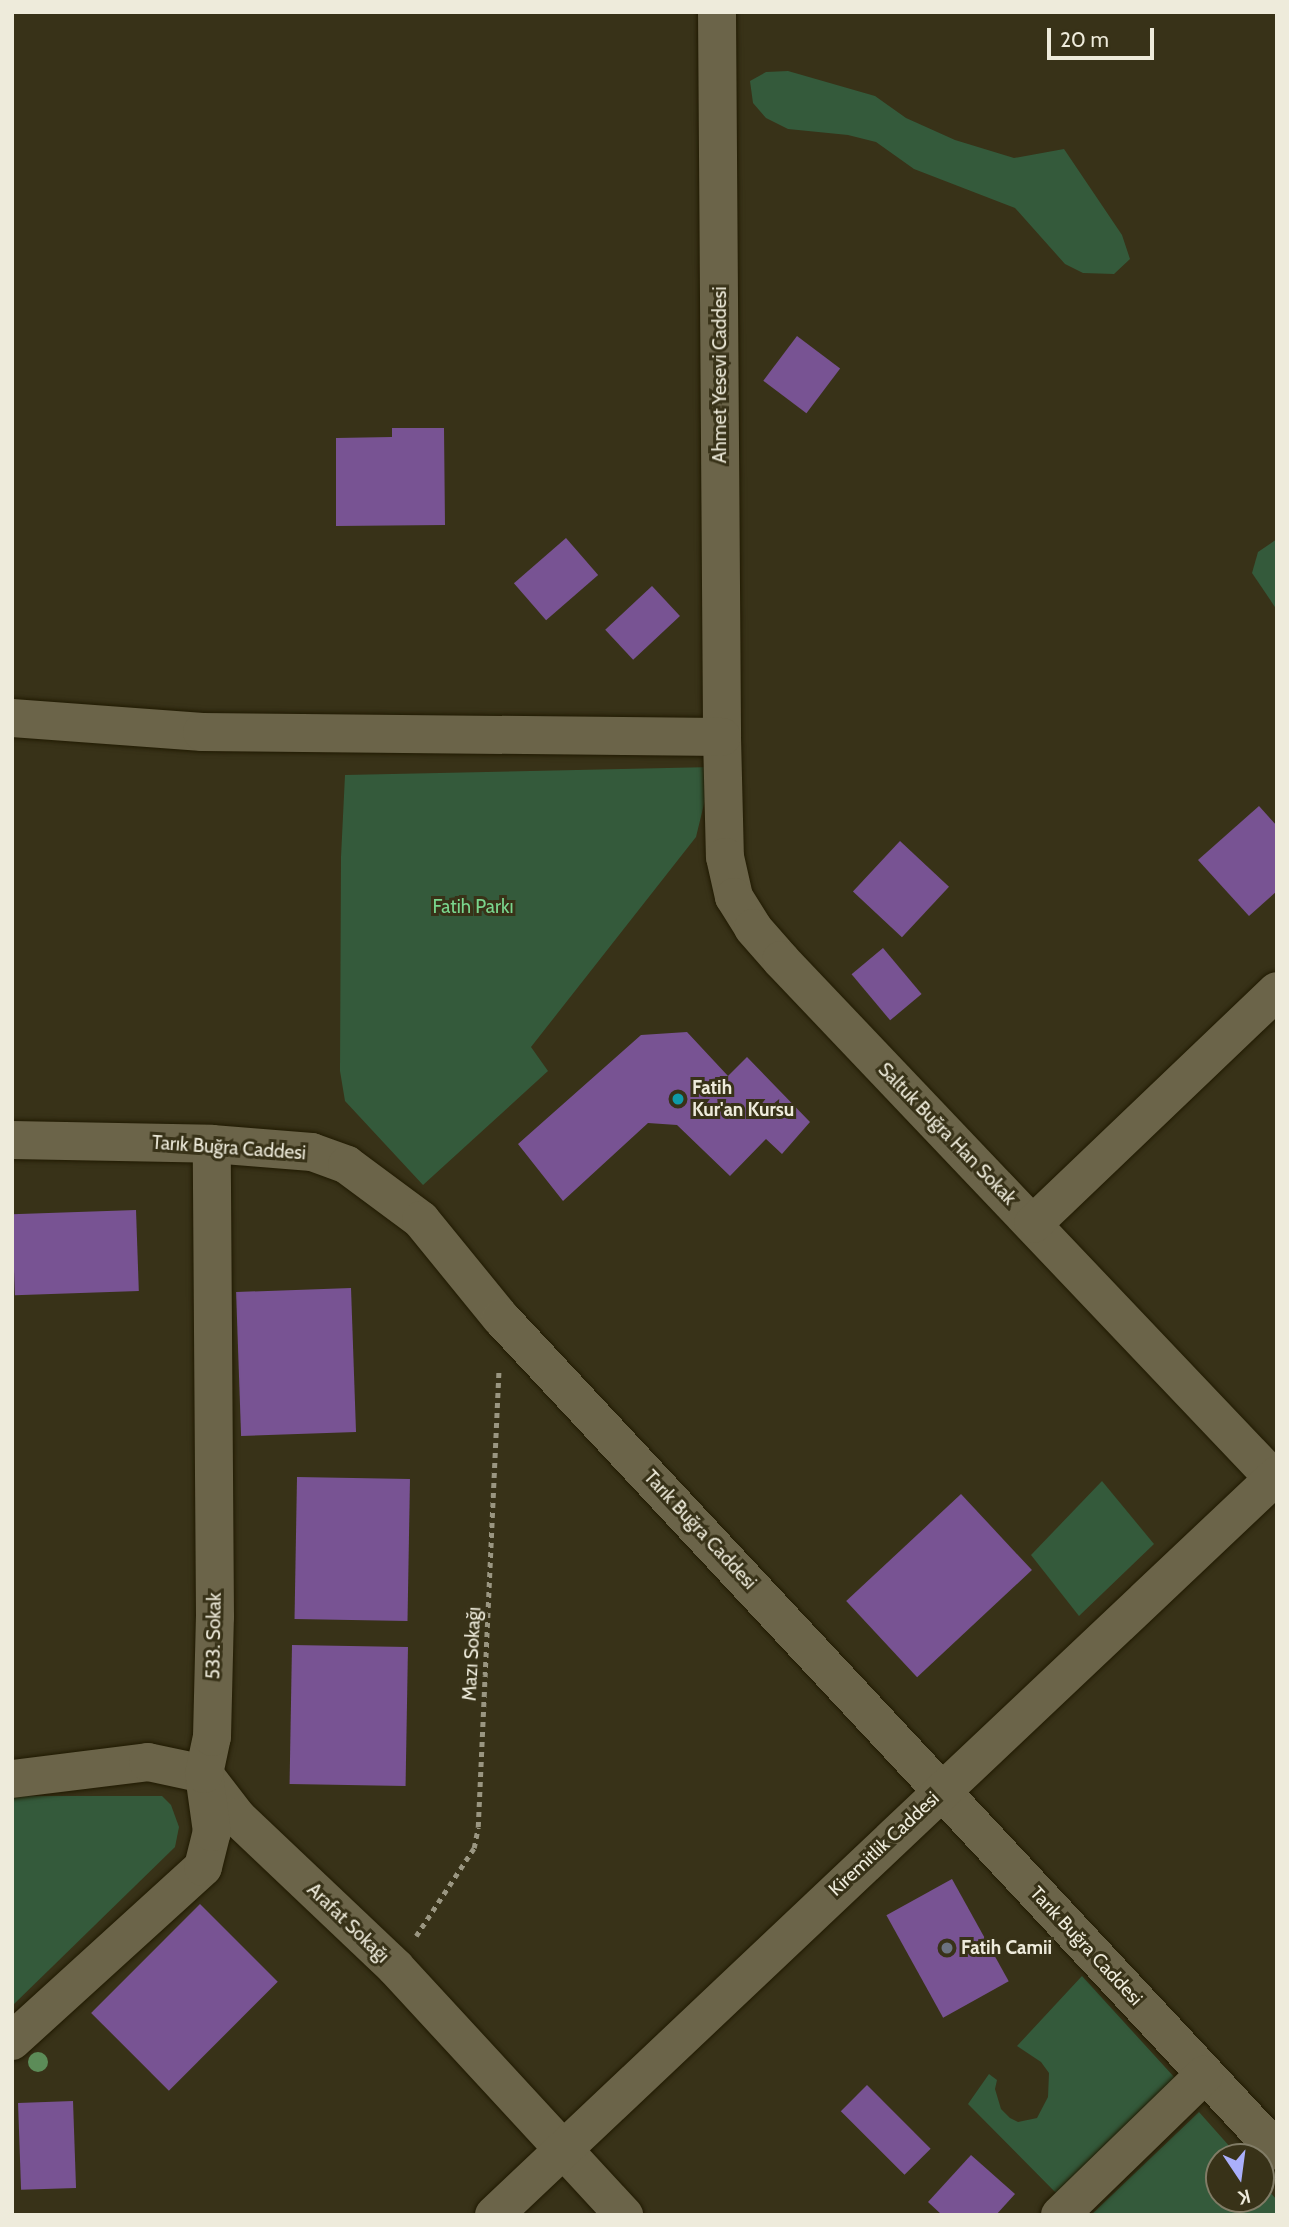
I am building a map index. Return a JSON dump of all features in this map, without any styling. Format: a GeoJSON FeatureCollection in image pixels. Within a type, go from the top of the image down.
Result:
{"type":"FeatureCollection","features":[{"type":"Feature","properties":{"kind":"street","name":"Ahmet Yesevi Caddesi"},"geometry":{"type":"LineString","coordinates":[[717,12],[722,737]]}},
{"type":"Feature","properties":{"kind":"street"},"geometry":{"type":"LineString","coordinates":[[12,718],[202,732],[722,737]]}},
{"type":"Feature","properties":{"kind":"street","name":"Saltuk Buğra Han Sokak"},"geometry":{"type":"LineString","coordinates":[[722,737],[724,857],[734,897],[752,928],[1276,1478]]}},
{"type":"Feature","properties":{"kind":"street"},"geometry":{"type":"LineString","coordinates":[[1033,1224],[1277,991]]}},
{"type":"Feature","properties":{"kind":"street","name":"Tarık Buğra Caddesi"},"geometry":{"type":"LineString","coordinates":[[12,1140],[212,1144],[313,1152],[347,1165],[421,1220],[501,1318],[1277,2151]]}},
{"type":"Feature","properties":{"kind":"street","name":"533. Sokak"},"geometry":{"type":"LineString","coordinates":[[12,2041],[203,1867],[212,1832],[204,1774],[212,1737],[215,1617],[212,1144]]}},
{"type":"Feature","properties":{"kind":"street","name":"Kiremitlik Caddesi"},"geometry":{"type":"LineString","coordinates":[[495,2215],[942,1789],[1276,1478]]}},
{"type":"Feature","properties":{"kind":"street"},"geometry":{"type":"LineString","coordinates":[[12,1779],[148,1762],[204,1774]]}},
{"type":"Feature","properties":{"kind":"street","name":"Arafat Sokağı"},"geometry":{"type":"LineString","coordinates":[[204,1774],[237,1816],[395,1967],[624,2215]]}},
{"type":"Feature","properties":{"kind":"street"},"geometry":{"type":"LineString","coordinates":[[1060,2215],[1204,2075]]}},
{"type":"Feature","properties":{"kind":"path","name":"Mazı Sokağı"},"geometry":{"type":"LineString","coordinates":[[395,1967],[474,1848],[478,1827],[501,1318]]}},
{"type":"Feature","properties":{"kind":"green space"},"geometry":{"type":"Polygon","coordinates":[[[788,71],[875,96],[906,118],[955,140],[1014,158],[1064,149],[1122,235],[1130,259],[1114,274],[1083,273],[1065,264],[1015,208],[914,169],[876,142],[848,135],[788,129],[766,118],[753,103],[750,81],[766,72],[788,71]]]}},
{"type":"Feature","properties":{"kind":"green space"},"geometry":{"type":"Polygon","coordinates":[[[1277,539],[1277,610],[1252,573],[1258,552],[1277,539]]]}},
{"type":"Feature","properties":{"kind":"green space","name":"Fatih Parkı"},"geometry":{"type":"Polygon","coordinates":[[[713,767],[696,837],[531,1047],[548,1071],[423,1185],[345,1101],[340,1071],[341,857],[345,775],[713,767]]]}},
{"type":"Feature","properties":{"kind":"green space"},"geometry":{"type":"Polygon","coordinates":[[[1102,1481],[1154,1544],[1079,1616],[1031,1555],[1102,1481]]]}},
{"type":"Feature","properties":{"kind":"green space"},"geometry":{"type":"Polygon","coordinates":[[[12,1796],[162,1796],[171,1805],[179,1827],[175,1847],[12,2006],[12,1796]]]}},
{"type":"Feature","properties":{"kind":"green space"},"geometry":{"type":"Polygon","coordinates":[[[1082,1976],[1175,2078],[1058,2195],[968,2104],[989,2074],[997,2080],[995,2089],[1001,2109],[1010,2118],[1018,2122],[1037,2118],[1048,2097],[1049,2073],[1041,2062],[1017,2046],[1082,1976]]]}},
{"type":"Feature","properties":{"kind":"green space"},"geometry":{"type":"Polygon","coordinates":[[[1199,2112],[1227,2143],[1205,2143],[1205,2213],[1275,2213],[1275,2198],[1277,2200],[1277,2215],[1091,2215],[1199,2112]]]}},
{"type":"Feature","properties":{"kind":"building"},"geometry":{"type":"Polygon","coordinates":[[[797,336],[840,368],[806,413],[763,381],[797,336]]]}},
{"type":"Feature","properties":{"kind":"building"},"geometry":{"type":"Polygon","coordinates":[[[392,428],[444,428],[445,525],[336,526],[336,438],[392,437],[392,428]]]}},
{"type":"Feature","properties":{"kind":"building"},"geometry":{"type":"Polygon","coordinates":[[[566,538],[598,575],[546,620],[514,583],[566,538]]]}},
{"type":"Feature","properties":{"kind":"building"},"geometry":{"type":"Polygon","coordinates":[[[652,586],[680,616],[633,660],[605,630],[652,586]]]}},
{"type":"Feature","properties":{"kind":"building"},"geometry":{"type":"Polygon","coordinates":[[[1259,806],[1277,826],[1277,891],[1249,916],[1198,860],[1259,806]]]}},
{"type":"Feature","properties":{"kind":"building"},"geometry":{"type":"Polygon","coordinates":[[[900,841],[949,887],[902,937],[853,891],[900,841]]]}},
{"type":"Feature","properties":{"kind":"building"},"geometry":{"type":"Polygon","coordinates":[[[883,948],[922,994],[890,1020],[852,974],[883,948]]]}},
{"type":"Feature","properties":{"kind":"building","name":"Fatih Kur'an Kursu"},"geometry":{"type":"Polygon","coordinates":[[[687,1032],[728,1076],[747,1057],[810,1122],[782,1154],[766,1139],[730,1176],[677,1125],[648,1123],[563,1201],[518,1144],[641,1035],[687,1032]]]}},
{"type":"Feature","properties":{"kind":"building"},"geometry":{"type":"Polygon","coordinates":[[[136,1210],[139,1291],[15,1295],[12,1214],[136,1210]]]}},
{"type":"Feature","properties":{"kind":"building"},"geometry":{"type":"Polygon","coordinates":[[[351,1288],[356,1432],[241,1436],[236,1292],[351,1288]]]}},
{"type":"Feature","properties":{"kind":"building"},"geometry":{"type":"Polygon","coordinates":[[[297,1477],[410,1479],[408,1621],[295,1619],[297,1477]]]}},
{"type":"Feature","properties":{"kind":"building"},"geometry":{"type":"Polygon","coordinates":[[[961,1494],[1032,1570],[917,1677],[846,1601],[961,1494]]]}},
{"type":"Feature","properties":{"kind":"building"},"geometry":{"type":"Polygon","coordinates":[[[292,1645],[408,1647],[406,1786],[290,1784],[292,1645]]]}},
{"type":"Feature","properties":{"kind":"building","name":"Fatih Camii"},"geometry":{"type":"Polygon","coordinates":[[[952,1879],[1009,1981],[943,2018],[886,1915],[952,1879]]]}},
{"type":"Feature","properties":{"kind":"building"},"geometry":{"type":"Polygon","coordinates":[[[200,1904],[278,1982],[169,2091],[91,2013],[200,1904]]]}},
{"type":"Feature","properties":{"kind":"building"},"geometry":{"type":"Polygon","coordinates":[[[867,2085],[931,2149],[904,2175],[841,2111],[867,2085]]]}},
{"type":"Feature","properties":{"kind":"building"},"geometry":{"type":"Polygon","coordinates":[[[73,2101],[76,2188],[21,2190],[18,2103],[73,2101]]]}},
{"type":"Feature","properties":{"kind":"building"},"geometry":{"type":"Polygon","coordinates":[[[971,2155],[1015,2194],[996,2215],[942,2215],[928,2202],[971,2155]]]}},
{"type":"Feature","properties":{"kind":"place","name":"Fatih Kur'an Kursu"},"geometry":{"type":"Point","coordinates":[678,1099]}},
{"type":"Feature","properties":{"kind":"place","name":"Fatih Camii"},"geometry":{"type":"Point","coordinates":[947,1948]}}]}
